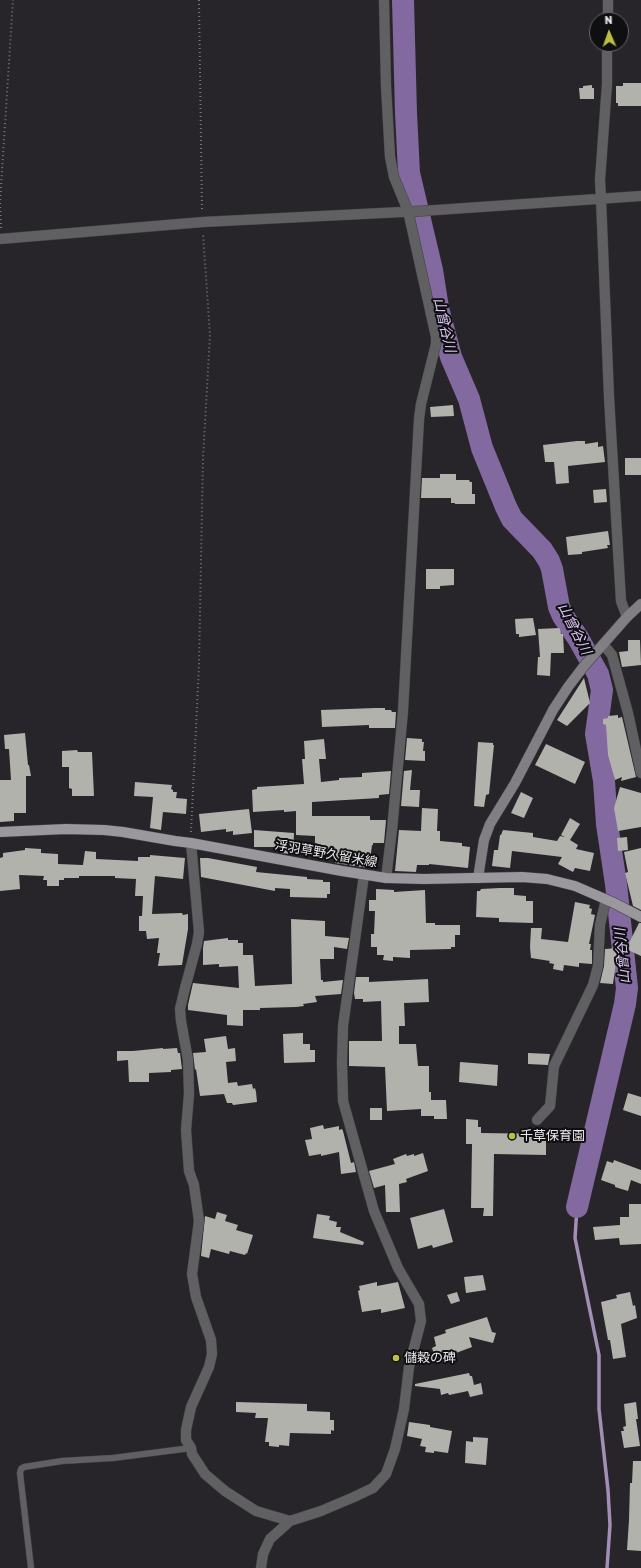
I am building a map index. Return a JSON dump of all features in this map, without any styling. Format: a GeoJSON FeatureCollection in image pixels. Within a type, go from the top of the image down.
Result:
{"type":"FeatureCollection","features":[{"type":"Feature","properties":{"kind":"main road","name":"浮羽草野久留米線"},"geometry":{"type":"LineString","coordinates":[[0,832],[66,829],[104,830],[191,843],[386,878],[424,879],[522,877],[547,879],[575,886],[641,917]]}},
{"type":"Feature","properties":{"kind":"street"},"geometry":{"type":"LineString","coordinates":[[384,0],[386,86],[390,157],[394,177],[414,211],[436,337],[436,344],[421,404],[419,419],[403,711],[386,878]]}},
{"type":"Feature","properties":{"kind":"street"},"geometry":{"type":"LineString","coordinates":[[608,0],[608,12]]}},
{"type":"Feature","properties":{"kind":"street"},"geometry":{"type":"LineString","coordinates":[[607,52],[607,84],[600,180],[609,397],[621,601],[627,617]]}},
{"type":"Feature","properties":{"kind":"street"},"geometry":{"type":"LineString","coordinates":[[1,239],[203,222],[414,211],[641,196]]}},
{"type":"Feature","properties":{"kind":"street"},"geometry":{"type":"LineString","coordinates":[[478,878],[484,840],[490,824],[515,783],[553,710],[584,666],[627,617],[641,604]]}},
{"type":"Feature","properties":{"kind":"street"},"geometry":{"type":"LineString","coordinates":[[603,644],[612,655],[628,713],[641,773]]}},
{"type":"Feature","properties":{"kind":"street"},"geometry":{"type":"LineString","coordinates":[[191,843],[199,932],[180,1009],[188,1067],[189,1094],[186,1130],[188,1171],[194,1185],[200,1221],[192,1274],[196,1297],[211,1340],[212,1354],[209,1367],[191,1407],[186,1430],[186,1440],[191,1448],[192,1454],[205,1474],[225,1490],[256,1511],[290,1521]]}},
{"type":"Feature","properties":{"kind":"street"},"geometry":{"type":"LineString","coordinates":[[261,1568],[263,1554],[270,1539],[290,1521],[321,1511],[354,1497],[372,1488],[386,1474],[395,1449],[404,1408],[409,1367],[421,1321],[419,1304],[398,1268],[374,1211],[343,1101],[343,1026],[364,875]]}},
{"type":"Feature","properties":{"kind":"street"},"geometry":{"type":"LineString","coordinates":[[537,1120],[550,1106],[554,1066],[593,985],[598,966],[600,925],[609,901]]}},
{"type":"Feature","properties":{"kind":"lane"},"geometry":{"type":"LineString","coordinates":[[31,1568],[21,1469],[24,1467],[62,1461],[113,1458],[191,1448]]}},
{"type":"Feature","properties":{"kind":"path"},"geometry":{"type":"LineString","coordinates":[[1,239],[0,202],[13,0]]}},
{"type":"Feature","properties":{"kind":"path"},"geometry":{"type":"LineString","coordinates":[[191,843],[199,665],[203,459],[210,335],[203,222],[199,0]]}},
{"type":"Feature","properties":{"kind":"building"},"geometry":{"type":"Polygon","coordinates":[[[623,83],[641,83],[641,106],[618,106],[618,103],[616,103],[616,86],[623,86],[623,83]]]}},
{"type":"Feature","properties":{"kind":"building"},"geometry":{"type":"Polygon","coordinates":[[[592,85],[592,88],[594,88],[594,99],[580,99],[579,88],[592,85]]]}},
{"type":"Feature","properties":{"kind":"building"},"geometry":{"type":"Polygon","coordinates":[[[453,405],[454,416],[431,417],[430,407],[453,405]]]}},
{"type":"Feature","properties":{"kind":"building"},"geometry":{"type":"Polygon","coordinates":[[[585,441],[585,444],[598,442],[598,447],[603,446],[605,462],[568,466],[569,483],[556,484],[554,462],[545,462],[543,445],[585,441]]]}},
{"type":"Feature","properties":{"kind":"building"},"geometry":{"type":"Polygon","coordinates":[[[625,458],[641,458],[641,475],[625,475],[625,458]]]}},
{"type":"Feature","properties":{"kind":"building"},"geometry":{"type":"Polygon","coordinates":[[[440,474],[456,474],[456,480],[469,480],[472,482],[472,494],[475,494],[475,504],[451,503],[451,498],[421,498],[422,478],[440,478],[440,474]]]}},
{"type":"Feature","properties":{"kind":"building"},"geometry":{"type":"Polygon","coordinates":[[[606,489],[607,502],[594,503],[593,490],[606,489]]]}},
{"type":"Feature","properties":{"kind":"building"},"geometry":{"type":"Polygon","coordinates":[[[608,531],[610,545],[607,545],[608,548],[582,552],[582,554],[568,555],[566,537],[608,531]]]}},
{"type":"Feature","properties":{"kind":"building"},"geometry":{"type":"Polygon","coordinates":[[[426,569],[454,569],[454,585],[440,586],[440,589],[426,589],[426,569]]]}},
{"type":"Feature","properties":{"kind":"building"},"geometry":{"type":"Polygon","coordinates":[[[533,618],[536,635],[519,637],[519,634],[516,634],[515,619],[533,618]]]}},
{"type":"Feature","properties":{"kind":"building"},"geometry":{"type":"Polygon","coordinates":[[[559,628],[561,634],[563,634],[564,653],[551,653],[550,676],[537,675],[538,657],[540,657],[538,629],[559,628]]]}},
{"type":"Feature","properties":{"kind":"building"},"geometry":{"type":"Polygon","coordinates":[[[628,640],[640,640],[641,665],[622,667],[619,652],[628,651],[628,640]]]}},
{"type":"Feature","properties":{"kind":"building"},"geometry":{"type":"Polygon","coordinates":[[[584,678],[590,703],[567,726],[557,720],[584,678]]]}},
{"type":"Feature","properties":{"kind":"building"},"geometry":{"type":"Polygon","coordinates":[[[385,708],[385,710],[396,712],[395,728],[369,728],[369,725],[322,727],[321,710],[385,708]]]}},
{"type":"Feature","properties":{"kind":"building"},"geometry":{"type":"Polygon","coordinates":[[[618,715],[618,718],[622,717],[636,777],[621,781],[622,777],[615,780],[608,755],[606,725],[603,724],[603,719],[608,718],[608,716],[618,715]]]}},
{"type":"Feature","properties":{"kind":"building"},"geometry":{"type":"Polygon","coordinates":[[[25,733],[28,765],[31,776],[26,776],[26,813],[14,813],[14,821],[0,822],[0,780],[11,780],[9,749],[5,749],[4,735],[25,733]]]}},
{"type":"Feature","properties":{"kind":"building"},"geometry":{"type":"Polygon","coordinates":[[[407,738],[422,739],[422,742],[424,742],[423,751],[425,751],[425,761],[405,760],[407,738]]]}},
{"type":"Feature","properties":{"kind":"building"},"geometry":{"type":"Polygon","coordinates":[[[324,739],[326,759],[319,759],[321,782],[339,780],[339,778],[362,777],[362,773],[391,771],[389,794],[379,795],[379,798],[312,802],[312,816],[370,816],[370,820],[386,820],[384,843],[373,843],[369,868],[335,863],[336,851],[321,851],[321,845],[315,843],[315,836],[296,835],[296,811],[284,812],[284,810],[253,812],[252,790],[257,789],[257,787],[304,784],[302,759],[305,759],[304,741],[324,739]]]}},
{"type":"Feature","properties":{"kind":"building"},"geometry":{"type":"Polygon","coordinates":[[[478,742],[493,743],[494,745],[489,794],[486,795],[484,807],[474,806],[478,742]]]}},
{"type":"Feature","properties":{"kind":"building"},"geometry":{"type":"Polygon","coordinates":[[[546,744],[585,762],[575,784],[535,765],[546,744]]]}},
{"type":"Feature","properties":{"kind":"building"},"geometry":{"type":"Polygon","coordinates":[[[77,750],[78,752],[92,752],[94,796],[72,796],[72,789],[69,788],[69,767],[62,767],[62,751],[77,750]]]}},
{"type":"Feature","properties":{"kind":"building"},"geometry":{"type":"Polygon","coordinates":[[[412,770],[410,790],[420,790],[419,807],[401,806],[404,771],[412,770]]]}},
{"type":"Feature","properties":{"kind":"building"},"geometry":{"type":"Polygon","coordinates":[[[135,782],[172,785],[171,789],[173,792],[177,792],[176,798],[187,799],[186,814],[163,812],[161,830],[150,828],[153,797],[134,796],[135,782]]]}},
{"type":"Feature","properties":{"kind":"building"},"geometry":{"type":"Polygon","coordinates":[[[620,787],[641,793],[641,827],[618,831],[614,808],[620,787]]]}},
{"type":"Feature","properties":{"kind":"building"},"geometry":{"type":"Polygon","coordinates":[[[521,792],[533,798],[524,818],[511,813],[521,792]]]}},
{"type":"Feature","properties":{"kind":"building"},"geometry":{"type":"Polygon","coordinates":[[[422,808],[438,809],[437,831],[440,831],[440,841],[462,843],[462,846],[470,847],[468,868],[429,864],[417,865],[416,872],[395,871],[399,830],[421,831],[422,808]]]}},
{"type":"Feature","properties":{"kind":"building"},"geometry":{"type":"Polygon","coordinates":[[[249,809],[252,833],[233,835],[233,831],[226,832],[226,829],[201,832],[199,814],[249,809]]]}},
{"type":"Feature","properties":{"kind":"building"},"geometry":{"type":"Polygon","coordinates":[[[570,818],[580,824],[570,840],[578,845],[576,849],[594,853],[590,871],[575,868],[573,872],[558,864],[562,857],[512,851],[510,868],[492,866],[494,850],[498,850],[500,835],[503,830],[533,833],[533,837],[557,841],[560,836],[565,837],[561,835],[570,818]]]}},
{"type":"Feature","properties":{"kind":"building"},"geometry":{"type":"Polygon","coordinates":[[[254,830],[294,833],[293,854],[280,853],[280,847],[254,847],[254,830]]]}},
{"type":"Feature","properties":{"kind":"building"},"geometry":{"type":"Polygon","coordinates":[[[627,837],[628,850],[618,851],[617,838],[627,837]]]}},
{"type":"Feature","properties":{"kind":"building"},"geometry":{"type":"Polygon","coordinates":[[[25,848],[41,849],[41,853],[58,854],[58,864],[83,865],[85,851],[96,852],[96,859],[138,861],[138,857],[150,857],[150,855],[185,858],[183,879],[155,876],[152,914],[188,914],[188,929],[182,965],[158,966],[160,953],[157,953],[159,938],[147,939],[146,931],[139,931],[139,916],[142,916],[143,896],[135,896],[136,879],[115,878],[115,876],[79,876],[79,878],[64,878],[64,880],[59,880],[59,886],[47,886],[47,880],[43,880],[44,876],[19,875],[20,889],[0,891],[0,858],[3,857],[3,853],[25,850],[25,848]]]}},
{"type":"Feature","properties":{"kind":"building"},"geometry":{"type":"Polygon","coordinates":[[[641,848],[641,910],[633,906],[625,873],[628,872],[624,852],[641,848]]]}},
{"type":"Feature","properties":{"kind":"building"},"geometry":{"type":"Polygon","coordinates":[[[200,858],[208,858],[257,867],[256,872],[323,880],[323,882],[330,882],[330,894],[327,894],[327,898],[290,897],[290,889],[275,888],[275,891],[201,877],[200,858]]]}},
{"type":"Feature","properties":{"kind":"building"},"geometry":{"type":"Polygon","coordinates":[[[514,888],[514,895],[526,896],[526,901],[533,901],[533,923],[499,922],[499,918],[476,917],[477,891],[480,891],[481,889],[514,888]]]}},
{"type":"Feature","properties":{"kind":"building"},"geometry":{"type":"Polygon","coordinates":[[[376,889],[394,890],[394,892],[425,890],[426,923],[435,923],[435,925],[460,925],[460,935],[455,935],[455,947],[451,947],[451,949],[410,950],[410,958],[393,957],[393,961],[383,960],[384,955],[377,955],[377,947],[371,947],[371,934],[374,934],[375,911],[369,911],[369,900],[376,900],[376,889]]]}},
{"type":"Feature","properties":{"kind":"building"},"geometry":{"type":"Polygon","coordinates":[[[575,902],[590,905],[589,908],[592,909],[591,914],[595,915],[589,944],[591,944],[590,950],[592,950],[592,964],[579,963],[579,967],[564,965],[563,971],[553,969],[554,964],[549,963],[550,961],[531,958],[531,928],[542,928],[541,939],[568,942],[575,902]]]}},
{"type":"Feature","properties":{"kind":"building"},"geometry":{"type":"Polygon","coordinates":[[[291,919],[325,921],[325,936],[349,938],[347,949],[334,947],[334,959],[320,959],[321,980],[323,980],[323,982],[343,980],[341,994],[315,996],[317,1002],[303,1004],[304,1006],[243,1010],[243,1026],[227,1025],[227,1015],[188,1010],[193,983],[239,988],[238,966],[219,967],[219,964],[203,965],[204,941],[228,938],[228,940],[238,940],[238,943],[243,943],[243,955],[253,955],[255,986],[292,984],[291,919]]]}},
{"type":"Feature","properties":{"kind":"building"},"geometry":{"type":"Polygon","coordinates":[[[639,923],[641,923],[641,956],[626,949],[639,923]]]}},
{"type":"Feature","properties":{"kind":"building"},"geometry":{"type":"Polygon","coordinates":[[[618,948],[613,984],[600,983],[604,966],[605,949],[618,948]]]}},
{"type":"Feature","properties":{"kind":"building"},"geometry":{"type":"Polygon","coordinates":[[[356,977],[369,977],[369,982],[428,979],[429,1002],[404,1003],[405,1026],[399,1026],[399,1044],[416,1044],[418,1066],[429,1066],[429,1092],[431,1092],[431,1100],[446,1100],[447,1119],[434,1119],[434,1116],[421,1116],[421,1109],[387,1111],[385,1067],[349,1066],[349,1041],[382,1041],[381,1001],[363,1002],[363,999],[355,999],[354,993],[356,977]]]}},
{"type":"Feature","properties":{"kind":"building"},"geometry":{"type":"Polygon","coordinates":[[[303,1033],[303,1044],[310,1044],[310,1050],[315,1050],[315,1062],[284,1063],[283,1034],[303,1033]]]}},
{"type":"Feature","properties":{"kind":"building"},"geometry":{"type":"Polygon","coordinates":[[[226,1036],[228,1049],[235,1048],[236,1061],[226,1062],[228,1083],[237,1082],[238,1086],[252,1084],[253,1089],[255,1088],[257,1102],[233,1105],[232,1103],[227,1103],[224,1094],[200,1096],[193,1053],[206,1052],[204,1039],[226,1036]]]}},
{"type":"Feature","properties":{"kind":"building"},"geometry":{"type":"Polygon","coordinates":[[[177,1048],[178,1053],[180,1053],[182,1069],[171,1070],[171,1072],[149,1073],[149,1082],[129,1082],[128,1060],[117,1061],[117,1051],[177,1048]]]}},
{"type":"Feature","properties":{"kind":"building"},"geometry":{"type":"Polygon","coordinates":[[[528,1053],[550,1054],[548,1065],[528,1064],[528,1053]]]}},
{"type":"Feature","properties":{"kind":"building"},"geometry":{"type":"Polygon","coordinates":[[[460,1062],[498,1065],[497,1086],[459,1082],[460,1062]]]}},
{"type":"Feature","properties":{"kind":"building"},"geometry":{"type":"Polygon","coordinates":[[[628,1093],[641,1097],[641,1116],[623,1110],[628,1093]]]}},
{"type":"Feature","properties":{"kind":"building"},"geometry":{"type":"Polygon","coordinates":[[[370,1108],[382,1108],[382,1120],[370,1120],[370,1108]]]}},
{"type":"Feature","properties":{"kind":"building","name":"千草保育園"},"geometry":{"type":"Polygon","coordinates":[[[466,1119],[478,1120],[478,1127],[481,1127],[481,1133],[546,1134],[546,1155],[494,1154],[493,1216],[483,1216],[484,1208],[471,1208],[472,1144],[466,1144],[466,1119]]]}},
{"type":"Feature","properties":{"kind":"building"},"geometry":{"type":"Polygon","coordinates":[[[323,1125],[324,1129],[339,1126],[339,1130],[342,1129],[351,1163],[354,1162],[356,1172],[341,1174],[339,1152],[321,1156],[321,1154],[309,1156],[305,1140],[312,1139],[310,1128],[323,1125]]]}},
{"type":"Feature","properties":{"kind":"building"},"geometry":{"type":"Polygon","coordinates":[[[423,1153],[428,1171],[406,1179],[407,1182],[399,1184],[400,1212],[386,1212],[385,1185],[374,1188],[369,1171],[395,1164],[393,1159],[406,1154],[407,1156],[414,1154],[414,1156],[423,1153]]]}},
{"type":"Feature","properties":{"kind":"building"},"geometry":{"type":"Polygon","coordinates":[[[614,1160],[641,1170],[641,1184],[631,1180],[628,1191],[615,1187],[615,1185],[601,1180],[607,1161],[613,1163],[614,1160]]]}},
{"type":"Feature","properties":{"kind":"building"},"geometry":{"type":"Polygon","coordinates":[[[629,1204],[641,1204],[641,1244],[620,1245],[619,1238],[595,1240],[593,1227],[620,1225],[620,1217],[629,1217],[629,1204]]]}},
{"type":"Feature","properties":{"kind":"building"},"geometry":{"type":"Polygon","coordinates":[[[444,1209],[453,1242],[433,1248],[432,1245],[418,1249],[410,1218],[444,1209]]]}},
{"type":"Feature","properties":{"kind":"building"},"geometry":{"type":"Polygon","coordinates":[[[217,1212],[227,1215],[225,1221],[238,1225],[236,1230],[253,1235],[247,1254],[246,1253],[245,1255],[230,1251],[229,1254],[211,1249],[209,1258],[201,1256],[205,1216],[215,1219],[217,1212]]]}},
{"type":"Feature","properties":{"kind":"building"},"geometry":{"type":"Polygon","coordinates":[[[317,1214],[330,1216],[329,1220],[337,1222],[336,1227],[341,1227],[340,1232],[364,1242],[363,1245],[313,1238],[317,1214]]]}},
{"type":"Feature","properties":{"kind":"building"},"geometry":{"type":"Polygon","coordinates":[[[483,1275],[486,1290],[466,1293],[464,1277],[483,1275]]]}},
{"type":"Feature","properties":{"kind":"building"},"geometry":{"type":"Polygon","coordinates":[[[377,1282],[377,1286],[398,1282],[405,1308],[381,1313],[381,1309],[362,1312],[358,1291],[360,1290],[359,1286],[377,1282]]]}},
{"type":"Feature","properties":{"kind":"building"},"geometry":{"type":"Polygon","coordinates":[[[457,1292],[460,1301],[451,1304],[447,1295],[457,1292]]]}},
{"type":"Feature","properties":{"kind":"building"},"geometry":{"type":"Polygon","coordinates":[[[630,1292],[633,1306],[635,1305],[637,1318],[621,1324],[626,1357],[613,1359],[601,1302],[617,1298],[616,1295],[630,1292]]]}},
{"type":"Feature","properties":{"kind":"building"},"geometry":{"type":"Polygon","coordinates":[[[487,1317],[492,1332],[496,1333],[493,1343],[469,1337],[472,1347],[456,1353],[457,1357],[437,1363],[432,1348],[436,1346],[434,1337],[446,1333],[445,1330],[487,1317]]]}},
{"type":"Feature","properties":{"kind":"building"},"geometry":{"type":"Polygon","coordinates":[[[469,1373],[470,1376],[472,1376],[474,1385],[481,1383],[483,1394],[470,1397],[468,1391],[441,1395],[440,1389],[415,1386],[415,1384],[469,1373]]]}},
{"type":"Feature","properties":{"kind":"building"},"geometry":{"type":"Polygon","coordinates":[[[236,1402],[307,1404],[307,1411],[330,1412],[330,1420],[334,1420],[334,1431],[331,1430],[331,1434],[290,1433],[289,1446],[269,1446],[269,1442],[265,1442],[268,1418],[255,1418],[256,1413],[236,1412],[236,1402]]]}},
{"type":"Feature","properties":{"kind":"building"},"geometry":{"type":"Polygon","coordinates":[[[636,1402],[638,1419],[636,1419],[640,1446],[624,1448],[621,1431],[624,1431],[623,1427],[626,1426],[624,1404],[636,1402]]]}},
{"type":"Feature","properties":{"kind":"building"},"geometry":{"type":"Polygon","coordinates":[[[409,1422],[430,1425],[430,1427],[452,1431],[448,1453],[434,1451],[434,1453],[425,1452],[426,1447],[420,1446],[422,1439],[407,1436],[409,1422]]]}},
{"type":"Feature","properties":{"kind":"building"},"geometry":{"type":"Polygon","coordinates":[[[473,1437],[488,1438],[486,1465],[465,1463],[466,1441],[473,1442],[473,1437]]]}},
{"type":"Feature","properties":{"kind":"building"},"geometry":{"type":"Polygon","coordinates":[[[633,1461],[641,1461],[641,1551],[627,1550],[630,1483],[632,1483],[633,1461]]]}},
{"type":"Feature","properties":{"kind":"waterway","name":"山曾谷川"},"geometry":{"type":"LineString","coordinates":[[403,0],[409,173],[432,270],[438,308],[451,357],[469,399],[482,448],[506,507],[512,519],[542,550],[549,561],[552,569],[559,607],[598,674],[602,690],[596,734],[604,781],[607,824],[616,884],[627,988],[625,1004],[577,1207]]}},
{"type":"Feature","properties":{"kind":"waterway"},"geometry":{"type":"LineString","coordinates":[[577,1207],[575,1238],[599,1355],[599,1409],[608,1490],[610,1525],[607,1568]]}},
{"type":"Feature","properties":{"kind":"place","name":"千草保育園"},"geometry":{"type":"Point","coordinates":[512,1136]}},
{"type":"Feature","properties":{"kind":"place","name":"儲穀の碑"},"geometry":{"type":"Point","coordinates":[396,1358]}}]}
